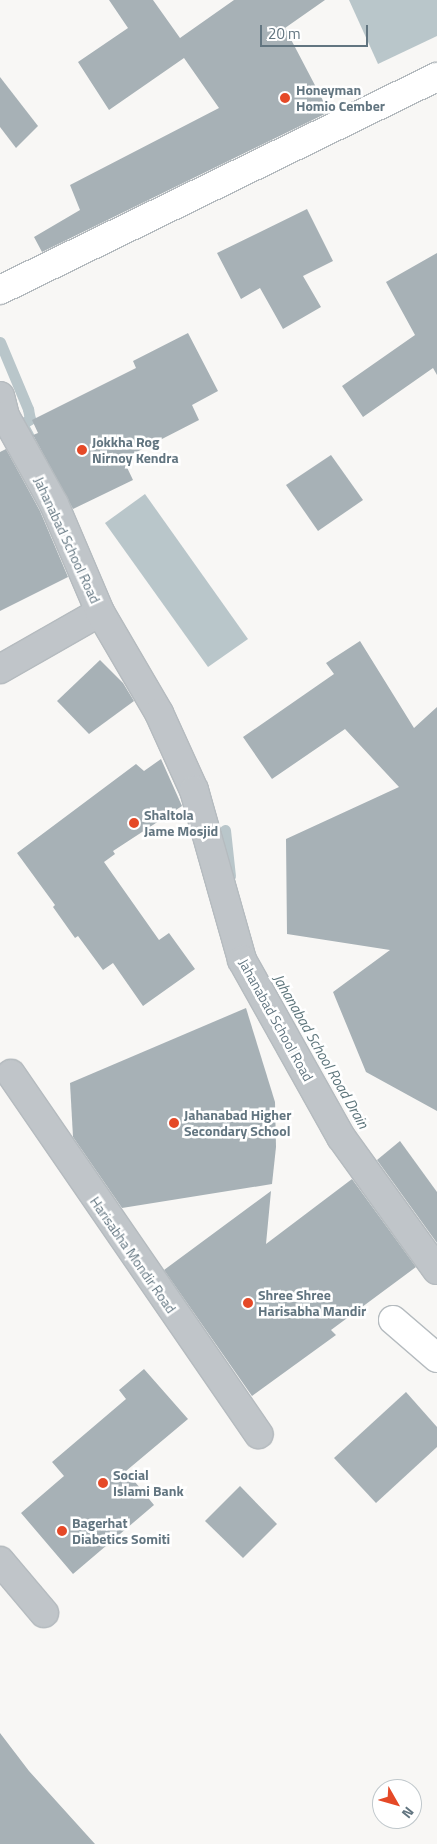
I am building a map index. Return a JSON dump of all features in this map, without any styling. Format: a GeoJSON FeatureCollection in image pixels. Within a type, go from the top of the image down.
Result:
{"type":"FeatureCollection","features":[{"type":"Feature","properties":{"kind":"main road"},"geometry":{"type":"LineString","coordinates":[[0,290],[437,77]]}},
{"type":"Feature","properties":{"kind":"main road"},"geometry":{"type":"LineString","coordinates":[[393,1320],[437,1358]]}},
{"type":"Feature","properties":{"kind":"street","name":"Jahanabad School Road"},"geometry":{"type":"LineString","coordinates":[[2,410],[54,504],[100,612],[159,713],[194,790],[242,960],[341,1137],[437,1270]]}},
{"type":"Feature","properties":{"kind":"street","name":"Jahanabad School Road"},"geometry":{"type":"LineString","coordinates":[[0,669],[100,612]]}},
{"type":"Feature","properties":{"kind":"street","name":"Harisabha Mondir Road"},"geometry":{"type":"LineString","coordinates":[[11,1074],[258,1434]]}},
{"type":"Feature","properties":{"kind":"street"},"geometry":{"type":"LineString","coordinates":[[0,1561],[44,1613]]}},
{"type":"Feature","properties":{"kind":"shaded area"},"geometry":{"type":"Polygon","coordinates":[[[349,0],[437,0],[437,36],[378,64],[349,0]]]}},
{"type":"Feature","properties":{"kind":"shaded area"},"geometry":{"type":"Polygon","coordinates":[[[145,494],[248,639],[208,667],[105,523],[145,494]]]}},
{"type":"Feature","properties":{"kind":"building"},"geometry":{"type":"Polygon","coordinates":[[[109,0],[153,0],[180,38],[234,0],[325,0],[285,28],[329,112],[42,252],[34,237],[80,210],[70,185],[219,108],[184,58],[109,110],[78,62],[128,28],[109,0]]]}},
{"type":"Feature","properties":{"kind":"building"},"geometry":{"type":"Polygon","coordinates":[[[0,77],[38,126],[16,148],[0,127],[0,77]]]}},
{"type":"Feature","properties":{"kind":"building"},"geometry":{"type":"Polygon","coordinates":[[[307,209],[333,261],[303,276],[321,307],[283,329],[260,288],[241,299],[217,253],[307,209]]]}},
{"type":"Feature","properties":{"kind":"building"},"geometry":{"type":"Polygon","coordinates":[[[437,253],[437,375],[433,368],[363,417],[342,386],[415,335],[386,282],[437,253]]]}},
{"type":"Feature","properties":{"kind":"building"},"geometry":{"type":"Polygon","coordinates":[[[188,333],[218,391],[192,405],[199,420],[123,459],[133,480],[73,509],[33,435],[38,433],[32,420],[136,368],[133,361],[188,333]]]}},
{"type":"Feature","properties":{"kind":"building"},"geometry":{"type":"Polygon","coordinates":[[[6,449],[40,511],[68,577],[0,611],[0,452],[6,449]]]}},
{"type":"Feature","properties":{"kind":"building"},"geometry":{"type":"Polygon","coordinates":[[[331,455],[363,500],[318,531],[286,485],[331,455]]]}},
{"type":"Feature","properties":{"kind":"building"},"geometry":{"type":"Polygon","coordinates":[[[360,641],[414,728],[437,707],[437,1111],[366,1072],[333,992],[390,950],[287,934],[286,839],[399,787],[345,729],[272,779],[243,737],[334,674],[326,663],[360,641]]]}},
{"type":"Feature","properties":{"kind":"building"},"geometry":{"type":"Polygon","coordinates":[[[100,660],[123,683],[134,701],[89,734],[57,701],[100,660]]]}},
{"type":"Feature","properties":{"kind":"building"},"geometry":{"type":"Polygon","coordinates":[[[161,759],[182,806],[113,851],[115,854],[104,862],[159,940],[169,933],[195,969],[143,1006],[113,963],[103,970],[78,936],[75,938],[53,907],[55,905],[17,853],[136,764],[144,771],[161,759]]]}},
{"type":"Feature","properties":{"kind":"building","name":"Jahanabad Higher Secondary School"},"geometry":{"type":"Polygon","coordinates":[[[246,1008],[275,1102],[276,1147],[272,1184],[122,1208],[73,1137],[70,1083],[246,1008]]]}},
{"type":"Feature","properties":{"kind":"building"},"geometry":{"type":"Polygon","coordinates":[[[400,1141],[437,1192],[437,1243],[377,1160],[400,1141]]]}},
{"type":"Feature","properties":{"kind":"building"},"geometry":{"type":"Polygon","coordinates":[[[352,1179],[416,1267],[331,1330],[336,1335],[252,1396],[164,1270],[271,1191],[266,1244],[352,1179]]]}},
{"type":"Feature","properties":{"kind":"building"},"geometry":{"type":"Polygon","coordinates":[[[144,1369],[188,1419],[126,1471],[154,1505],[73,1574],[21,1513],[64,1476],[52,1462],[126,1399],[119,1390],[144,1369]]]}},
{"type":"Feature","properties":{"kind":"building"},"geometry":{"type":"Polygon","coordinates":[[[406,1392],[437,1427],[437,1447],[376,1503],[334,1458],[406,1392]]]}},
{"type":"Feature","properties":{"kind":"building"},"geometry":{"type":"Polygon","coordinates":[[[240,1486],[277,1524],[243,1558],[205,1521],[240,1486]]]}},
{"type":"Feature","properties":{"kind":"building"},"geometry":{"type":"Polygon","coordinates":[[[0,1733],[29,1771],[95,1844],[0,1844],[0,1733]]]}},
{"type":"Feature","properties":{"kind":"waterway"},"geometry":{"type":"LineString","coordinates":[[0,342],[28,409],[30,419],[22,424],[28,435]]}},
{"type":"Feature","properties":{"kind":"waterway","name":"Jahanabad School Road Drain"},"geometry":{"type":"LineString","coordinates":[[225,830],[230,876]]}},
{"type":"Feature","properties":{"kind":"place","name":"Honeyman Homio Cember"},"geometry":{"type":"Point","coordinates":[285,98]}},
{"type":"Feature","properties":{"kind":"place","name":"Jokkha Rog Nirnoy Kendra"},"geometry":{"type":"Point","coordinates":[82,450]}},
{"type":"Feature","properties":{"kind":"place","name":"Shaltola Jame Mosjid"},"geometry":{"type":"Point","coordinates":[134,823]}},
{"type":"Feature","properties":{"kind":"place","name":"Jahanabad Higher Secondary School"},"geometry":{"type":"Point","coordinates":[174,1123]}},
{"type":"Feature","properties":{"kind":"place","name":"Shree Shree Harisabha Mandir"},"geometry":{"type":"Point","coordinates":[248,1303]}},
{"type":"Feature","properties":{"kind":"place","name":"Social Islami Bank"},"geometry":{"type":"Point","coordinates":[103,1483]}},
{"type":"Feature","properties":{"kind":"place","name":"Bagerhat Diabetics Somiti"},"geometry":{"type":"Point","coordinates":[62,1531]}}]}
